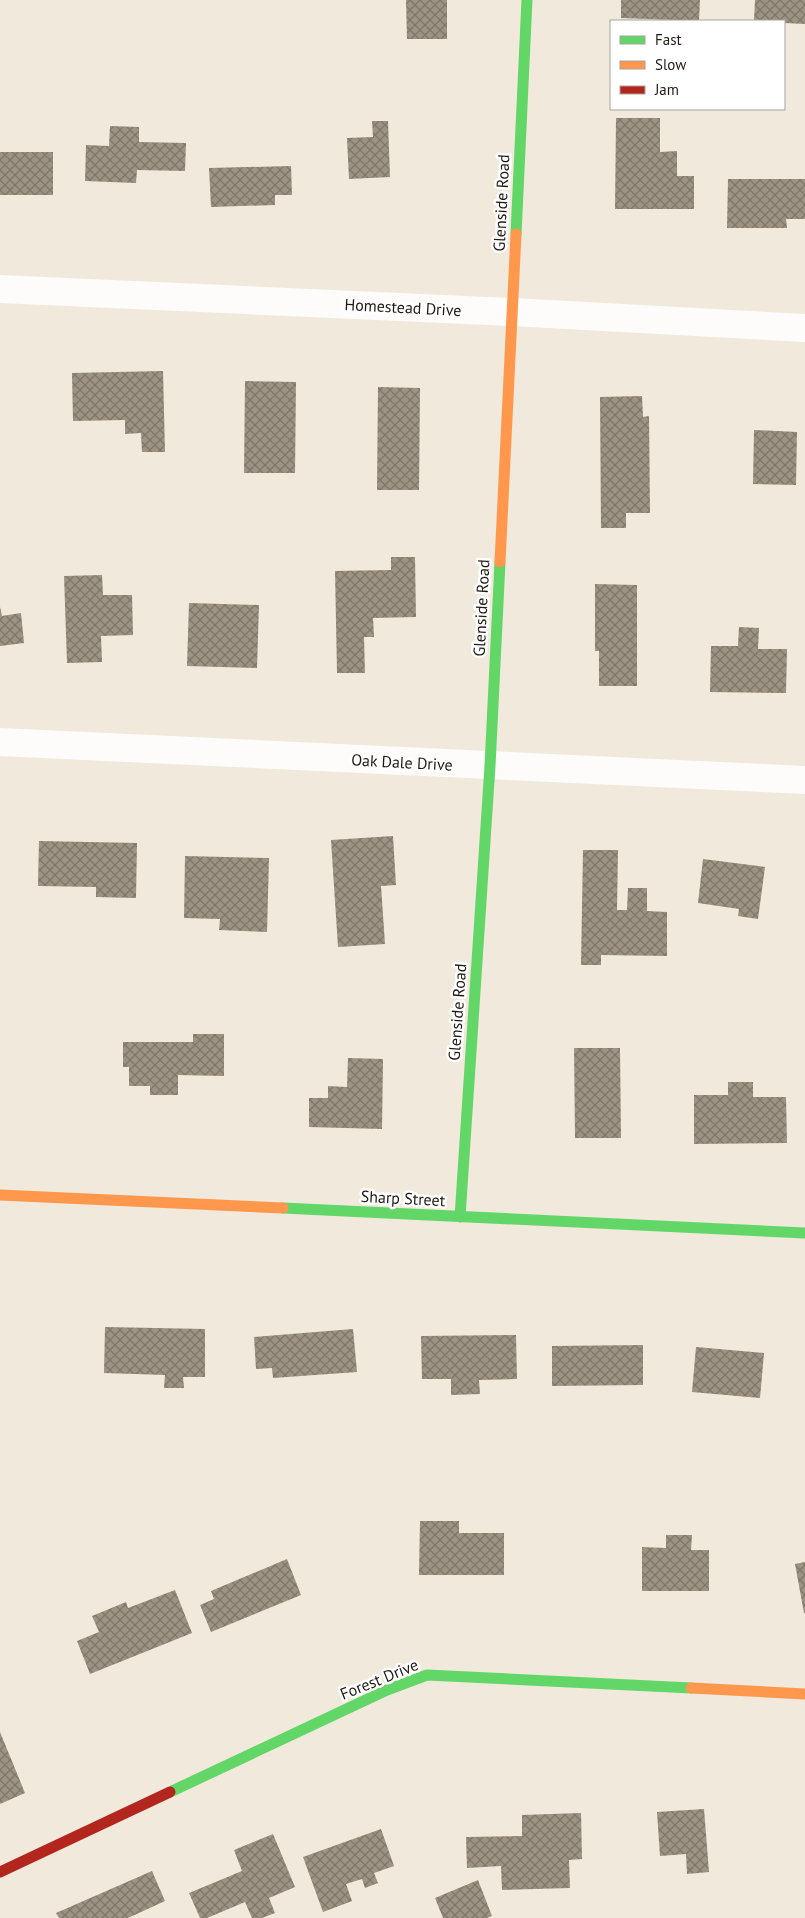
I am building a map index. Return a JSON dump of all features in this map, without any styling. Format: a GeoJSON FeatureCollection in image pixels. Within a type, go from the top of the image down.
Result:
{"type":"FeatureCollection","features":[{"type":"Feature","properties":{"kind":"street","name":"Glenside Road"},"geometry":{"type":"LineString","coordinates":[[460,1217],[490,766],[527,0]]}},
{"type":"Feature","properties":{"kind":"street","name":"Homestead Drive"},"geometry":{"type":"LineString","coordinates":[[0,289],[512,312],[805,328]]}},
{"type":"Feature","properties":{"kind":"street","name":"Oak Dale Drive"},"geometry":{"type":"LineString","coordinates":[[0,742],[805,780]]}},
{"type":"Feature","properties":{"kind":"street","name":"Sharp Street"},"geometry":{"type":"LineString","coordinates":[[0,1195],[805,1233]]}},
{"type":"Feature","properties":{"kind":"street","name":"Forest Drive"},"geometry":{"type":"LineString","coordinates":[[0,1872],[387,1690],[426,1675],[805,1694]]}},
{"type":"Feature","properties":{"kind":"building"},"geometry":{"type":"Polygon","coordinates":[[[406,0],[447,0],[447,39],[407,39],[406,0]]]}},
{"type":"Feature","properties":{"kind":"building"},"geometry":{"type":"Polygon","coordinates":[[[621,0],[700,0],[699,20],[621,18],[621,0]]]}},
{"type":"Feature","properties":{"kind":"building"},"geometry":{"type":"Polygon","coordinates":[[[755,0],[805,0],[805,24],[785,23],[785,20],[754,20],[755,0]]]}},
{"type":"Feature","properties":{"kind":"building"},"geometry":{"type":"Polygon","coordinates":[[[616,118],[660,118],[660,152],[677,151],[677,176],[694,176],[694,209],[615,209],[616,118]]]}},
{"type":"Feature","properties":{"kind":"building"},"geometry":{"type":"Polygon","coordinates":[[[372,121],[388,121],[390,177],[349,179],[347,138],[373,137],[372,121]]]}},
{"type":"Feature","properties":{"kind":"building"},"geometry":{"type":"Polygon","coordinates":[[[110,126],[139,127],[139,142],[186,143],[185,171],[137,170],[136,183],[85,181],[86,145],[109,146],[110,126]]]}},
{"type":"Feature","properties":{"kind":"building"},"geometry":{"type":"Polygon","coordinates":[[[0,152],[53,152],[53,195],[0,195],[0,152]]]}},
{"type":"Feature","properties":{"kind":"building"},"geometry":{"type":"Polygon","coordinates":[[[291,166],[292,195],[275,195],[275,205],[211,207],[209,168],[291,166]]]}},
{"type":"Feature","properties":{"kind":"building"},"geometry":{"type":"Polygon","coordinates":[[[728,179],[805,179],[805,219],[786,219],[787,228],[727,228],[728,179]]]}},
{"type":"Feature","properties":{"kind":"building"},"geometry":{"type":"Polygon","coordinates":[[[163,371],[165,452],[142,452],[141,433],[125,434],[125,420],[73,421],[72,373],[163,371]]]}},
{"type":"Feature","properties":{"kind":"building"},"geometry":{"type":"Polygon","coordinates":[[[245,381],[296,382],[295,473],[244,473],[245,381]]]}},
{"type":"Feature","properties":{"kind":"building"},"geometry":{"type":"Polygon","coordinates":[[[378,387],[420,388],[419,490],[377,490],[378,387]]]}},
{"type":"Feature","properties":{"kind":"building"},"geometry":{"type":"Polygon","coordinates":[[[642,396],[643,417],[649,416],[650,513],[626,513],[626,528],[601,528],[600,397],[642,396]]]}},
{"type":"Feature","properties":{"kind":"building"},"geometry":{"type":"Polygon","coordinates":[[[754,430],[797,432],[796,485],[753,484],[754,430]]]}},
{"type":"Feature","properties":{"kind":"building"},"geometry":{"type":"Polygon","coordinates":[[[391,557],[415,557],[416,617],[373,618],[374,637],[364,637],[365,673],[337,673],[335,571],[391,570],[391,557]]]}},
{"type":"Feature","properties":{"kind":"building"},"geometry":{"type":"Polygon","coordinates":[[[102,575],[103,595],[132,595],[133,635],[101,636],[102,662],[67,663],[64,576],[102,575]]]}},
{"type":"Feature","properties":{"kind":"building"},"geometry":{"type":"Polygon","coordinates":[[[595,584],[637,585],[637,686],[599,686],[599,651],[595,651],[595,584]]]}},
{"type":"Feature","properties":{"kind":"building"},"geometry":{"type":"Polygon","coordinates":[[[189,603],[259,605],[257,668],[187,666],[189,603]]]}},
{"type":"Feature","properties":{"kind":"building"},"geometry":{"type":"Polygon","coordinates":[[[0,607],[2,616],[21,613],[24,643],[0,646],[0,607]]]}},
{"type":"Feature","properties":{"kind":"building"},"geometry":{"type":"Polygon","coordinates":[[[739,627],[759,628],[758,649],[787,649],[786,693],[710,692],[711,646],[738,646],[739,627]]]}},
{"type":"Feature","properties":{"kind":"building"},"geometry":{"type":"Polygon","coordinates":[[[393,836],[396,885],[381,886],[385,944],[338,947],[331,840],[393,836]]]}},
{"type":"Feature","properties":{"kind":"building"},"geometry":{"type":"Polygon","coordinates":[[[39,841],[137,843],[136,898],[96,897],[96,887],[38,886],[39,841]]]}},
{"type":"Feature","properties":{"kind":"building"},"geometry":{"type":"Polygon","coordinates":[[[583,850],[618,850],[617,910],[627,910],[628,888],[647,888],[647,911],[667,912],[667,956],[601,955],[601,965],[581,965],[583,850]]]}},
{"type":"Feature","properties":{"kind":"building"},"geometry":{"type":"Polygon","coordinates":[[[185,856],[269,858],[267,932],[219,930],[220,919],[184,918],[185,856]]]}},
{"type":"Feature","properties":{"kind":"building"},"geometry":{"type":"Polygon","coordinates":[[[703,859],[765,867],[758,919],[738,916],[739,909],[698,903],[703,859]]]}},
{"type":"Feature","properties":{"kind":"building"},"geometry":{"type":"Polygon","coordinates":[[[193,1034],[224,1034],[224,1076],[178,1075],[178,1095],[150,1095],[150,1086],[129,1086],[129,1067],[123,1067],[123,1042],[193,1042],[193,1034]]]}},
{"type":"Feature","properties":{"kind":"building"},"geometry":{"type":"Polygon","coordinates":[[[574,1048],[620,1048],[621,1138],[575,1138],[574,1048]]]}},
{"type":"Feature","properties":{"kind":"building"},"geometry":{"type":"Polygon","coordinates":[[[348,1058],[383,1059],[382,1129],[309,1127],[309,1098],[328,1098],[328,1086],[347,1087],[348,1058]]]}},
{"type":"Feature","properties":{"kind":"building"},"geometry":{"type":"Polygon","coordinates":[[[728,1082],[753,1082],[753,1097],[786,1097],[787,1143],[694,1144],[694,1095],[728,1095],[728,1082]]]}},
{"type":"Feature","properties":{"kind":"building"},"geometry":{"type":"Polygon","coordinates":[[[105,1327],[205,1329],[205,1377],[183,1377],[184,1388],[164,1388],[165,1375],[104,1373],[105,1327]]]}},
{"type":"Feature","properties":{"kind":"building"},"geometry":{"type":"Polygon","coordinates":[[[353,1329],[357,1372],[273,1378],[272,1368],[256,1369],[254,1337],[353,1329]]]}},
{"type":"Feature","properties":{"kind":"building"},"geometry":{"type":"Polygon","coordinates":[[[516,1335],[517,1379],[479,1380],[480,1394],[451,1395],[451,1379],[422,1379],[421,1336],[516,1335]]]}},
{"type":"Feature","properties":{"kind":"building"},"geometry":{"type":"Polygon","coordinates":[[[643,1345],[643,1385],[552,1386],[552,1346],[643,1345]]]}},
{"type":"Feature","properties":{"kind":"building"},"geometry":{"type":"Polygon","coordinates":[[[696,1347],[764,1353],[760,1398],[692,1392],[696,1347]]]}},
{"type":"Feature","properties":{"kind":"building"},"geometry":{"type":"Polygon","coordinates":[[[420,1521],[459,1521],[459,1533],[504,1533],[504,1575],[419,1575],[420,1521]]]}},
{"type":"Feature","properties":{"kind":"building"},"geometry":{"type":"Polygon","coordinates":[[[666,1535],[692,1535],[691,1550],[709,1550],[709,1591],[642,1591],[642,1547],[666,1548],[666,1535]]]}},
{"type":"Feature","properties":{"kind":"building"},"geometry":{"type":"Polygon","coordinates":[[[287,1559],[301,1595],[211,1632],[200,1605],[214,1599],[211,1591],[287,1559]]]}},
{"type":"Feature","properties":{"kind":"building"},"geometry":{"type":"Polygon","coordinates":[[[805,1562],[805,1613],[804,1613],[795,1564],[805,1562]]]}},
{"type":"Feature","properties":{"kind":"building"},"geometry":{"type":"Polygon","coordinates":[[[175,1590],[192,1633],[90,1674],[77,1641],[99,1632],[92,1616],[126,1602],[128,1608],[175,1590]]]}},
{"type":"Feature","properties":{"kind":"building"},"geometry":{"type":"Polygon","coordinates":[[[0,1732],[25,1793],[0,1804],[0,1732]]]}},
{"type":"Feature","properties":{"kind":"building"},"geometry":{"type":"Polygon","coordinates":[[[704,1809],[709,1872],[687,1874],[686,1854],[660,1856],[657,1812],[704,1809]]]}},
{"type":"Feature","properties":{"kind":"building"},"geometry":{"type":"Polygon","coordinates":[[[581,1813],[582,1859],[569,1860],[570,1888],[502,1890],[501,1866],[467,1868],[466,1837],[522,1836],[522,1815],[581,1813]]]}},
{"type":"Feature","properties":{"kind":"building"},"geometry":{"type":"Polygon","coordinates":[[[381,1829],[394,1866],[374,1873],[378,1883],[365,1888],[362,1879],[346,1884],[352,1901],[323,1912],[303,1857],[381,1829]]]}},
{"type":"Feature","properties":{"kind":"building"},"geometry":{"type":"Polygon","coordinates":[[[273,1834],[295,1887],[269,1898],[275,1913],[262,1918],[252,1918],[245,1902],[207,1918],[200,1918],[189,1893],[242,1871],[234,1850],[273,1834]]]}},
{"type":"Feature","properties":{"kind":"building"},"geometry":{"type":"Polygon","coordinates":[[[152,1871],[165,1901],[128,1918],[59,1918],[56,1913],[152,1871]]]}},
{"type":"Feature","properties":{"kind":"building"},"geometry":{"type":"Polygon","coordinates":[[[478,1880],[492,1916],[487,1918],[443,1918],[435,1898],[478,1880]]]}},
{"type":"Feature","properties":{"kind":"traffic: fast"},"geometry":{"type":"LineString","coordinates":[[516,234],[527,0]]}},
{"type":"Feature","properties":{"kind":"traffic: fast"},"geometry":{"type":"LineString","coordinates":[[460,1217],[490,766],[500,562]]}},
{"type":"Feature","properties":{"kind":"traffic: fast"},"geometry":{"type":"LineString","coordinates":[[283,1208],[805,1233]]}},
{"type":"Feature","properties":{"kind":"traffic: fast"},"geometry":{"type":"LineString","coordinates":[[170,1792],[387,1690],[427,1675],[691,1688]]}},
{"type":"Feature","properties":{"kind":"traffic: slow"},"geometry":{"type":"LineString","coordinates":[[500,562],[516,234]]}},
{"type":"Feature","properties":{"kind":"traffic: slow"},"geometry":{"type":"LineString","coordinates":[[0,1195],[283,1208]]}},
{"type":"Feature","properties":{"kind":"traffic: slow"},"geometry":{"type":"LineString","coordinates":[[691,1688],[805,1694]]}},
{"type":"Feature","properties":{"kind":"traffic: jam"},"geometry":{"type":"LineString","coordinates":[[0,1872],[170,1792]]}}]}
